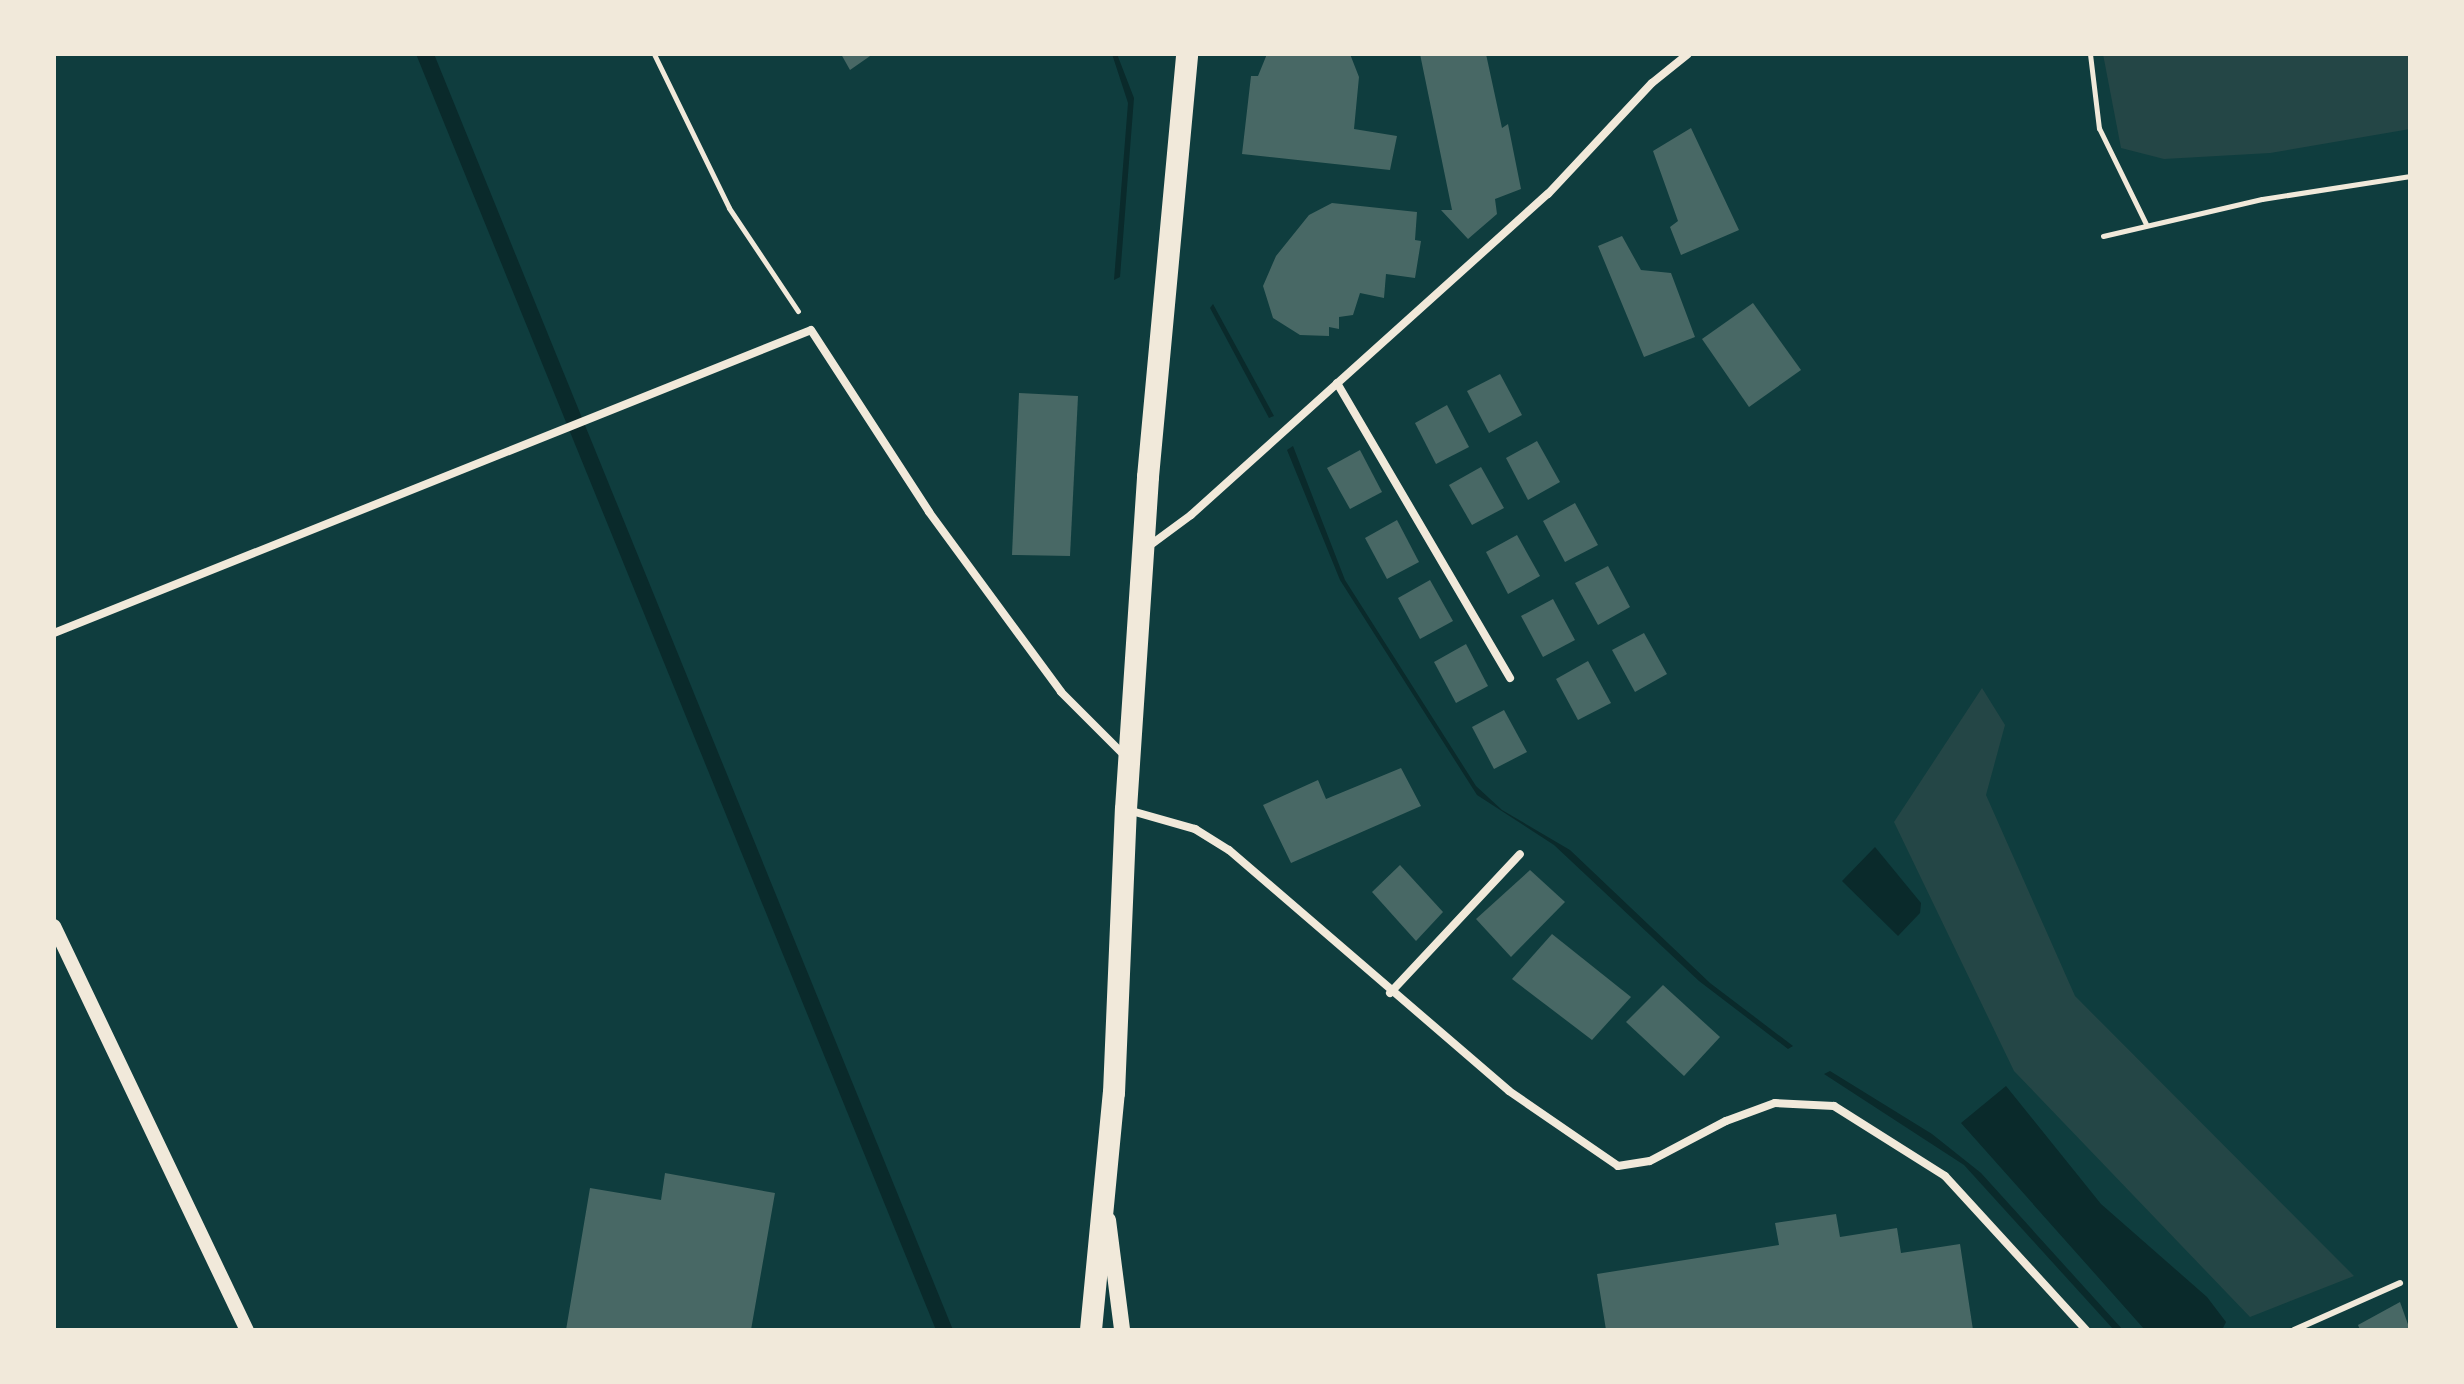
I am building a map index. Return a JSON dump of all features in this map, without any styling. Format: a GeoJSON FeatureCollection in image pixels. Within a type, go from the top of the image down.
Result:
{"type":"FeatureCollection","features":[{"type":"Feature","properties":{"kind":"highway"},"geometry":{"type":"LineString","coordinates":[[1091,1330],[1106,1205],[1126,809],[1144,549],[1187,54]]}},
{"type":"Feature","properties":{"kind":"main road"},"geometry":{"type":"LineString","coordinates":[[1106,1205],[1122,1330]]}},
{"type":"Feature","properties":{"kind":"street"},"geometry":{"type":"LineString","coordinates":[[1144,549],[1191,515],[1548,194],[1652,83],[1688,54]]}},
{"type":"Feature","properties":{"kind":"street"},"geometry":{"type":"LineString","coordinates":[[54,633],[811,330],[929,512],[1061,692],[1130,761]]}},
{"type":"Feature","properties":{"kind":"street"},"geometry":{"type":"LineString","coordinates":[[1337,383],[1510,678]]}},
{"type":"Feature","properties":{"kind":"street"},"geometry":{"type":"LineString","coordinates":[[1126,809],[1195,829],[1229,850],[1390,993],[1509,1091],[1618,1166],[1650,1161],[1726,1121],[1775,1103],[1834,1106],[1945,1176],[2086,1330]]}},
{"type":"Feature","properties":{"kind":"street"},"geometry":{"type":"LineString","coordinates":[[1390,993],[1520,854]]}},
{"type":"Feature","properties":{"kind":"street"},"geometry":{"type":"LineString","coordinates":[[54,926],[247,1330]]}},
{"type":"Feature","properties":{"kind":"lane"},"geometry":{"type":"LineString","coordinates":[[2294,1330],[2400,1283]]}},
{"type":"Feature","properties":{"kind":"path"},"geometry":{"type":"LineString","coordinates":[[654,54],[729,208],[811,330]]}},
{"type":"Feature","properties":{"kind":"path"},"geometry":{"type":"LineString","coordinates":[[2090,54],[2099,128],[2146,224]]}},
{"type":"Feature","properties":{"kind":"path"},"geometry":{"type":"LineString","coordinates":[[2103,236],[2262,199],[2410,176]]}},
{"type":"Feature","properties":{"kind":"shaded area"},"geometry":{"type":"Polygon","coordinates":[[[416,54],[434,54],[953,1330],[936,1330],[416,54]]]}},
{"type":"Feature","properties":{"kind":"shaded area"},"geometry":{"type":"Polygon","coordinates":[[[1112,54],[1117,54],[1134,98],[1120,277],[1114,280],[1128,103],[1112,54]]]}},
{"type":"Feature","properties":{"kind":"shaded area"},"geometry":{"type":"Polygon","coordinates":[[[2103,54],[2410,54],[2410,129],[2270,153],[2164,159],[2121,148],[2103,54]]]}},
{"type":"Feature","properties":{"kind":"shaded area"},"geometry":{"type":"Polygon","coordinates":[[[1213,304],[1274,416],[1269,418],[1210,308],[1213,304]]]}},
{"type":"Feature","properties":{"kind":"shaded area"},"geometry":{"type":"Polygon","coordinates":[[[1293,446],[1345,580],[1476,786],[1502,810],[1570,850],[1710,983],[1793,1046],[1788,1049],[1699,981],[1554,845],[1477,795],[1340,580],[1287,450],[1293,446]]]}},
{"type":"Feature","properties":{"kind":"shaded area"},"geometry":{"type":"Polygon","coordinates":[[[1982,688],[2005,725],[1986,795],[2075,996],[2354,1276],[2250,1317],[2014,1071],[1894,822],[1982,688]]]}},
{"type":"Feature","properties":{"kind":"shaded area"},"geometry":{"type":"Polygon","coordinates":[[[1875,847],[1921,903],[1920,913],[1898,936],[1842,881],[1875,847]]]}},
{"type":"Feature","properties":{"kind":"shaded area"},"geometry":{"type":"Polygon","coordinates":[[[1830,1071],[1932,1134],[1981,1173],[2123,1330],[2114,1330],[1964,1165],[1824,1074],[1830,1071]]]}},
{"type":"Feature","properties":{"kind":"shaded area"},"geometry":{"type":"Polygon","coordinates":[[[2006,1086],[2101,1204],[2207,1297],[2226,1322],[2222,1330],[2145,1330],[1961,1123],[2006,1086]]]}},
{"type":"Feature","properties":{"kind":"building"},"geometry":{"type":"Polygon","coordinates":[[[841,54],[873,54],[850,70],[841,54]]]}},
{"type":"Feature","properties":{"kind":"building"},"geometry":{"type":"Polygon","coordinates":[[[1267,54],[1350,54],[1359,77],[1354,129],[1397,136],[1390,170],[1242,154],[1251,76],[1258,76],[1267,54]]]}},
{"type":"Feature","properties":{"kind":"building"},"geometry":{"type":"Polygon","coordinates":[[[1420,54],[1486,54],[1502,128],[1508,124],[1521,189],[1495,199],[1497,214],[1468,239],[1441,210],[1452,210],[1420,54]]]}},
{"type":"Feature","properties":{"kind":"building"},"geometry":{"type":"Polygon","coordinates":[[[1691,128],[1739,230],[1681,255],[1670,227],[1678,221],[1653,151],[1691,128]]]}},
{"type":"Feature","properties":{"kind":"building"},"geometry":{"type":"Polygon","coordinates":[[[1332,203],[1417,212],[1415,240],[1421,241],[1415,278],[1386,274],[1384,298],[1360,293],[1353,315],[1339,317],[1339,329],[1329,327],[1329,336],[1300,335],[1273,318],[1263,286],[1276,256],[1309,215],[1332,203]]]}},
{"type":"Feature","properties":{"kind":"building"},"geometry":{"type":"Polygon","coordinates":[[[1622,236],[1641,270],[1671,273],[1695,337],[1644,357],[1598,246],[1622,236]]]}},
{"type":"Feature","properties":{"kind":"building"},"geometry":{"type":"Polygon","coordinates":[[[1753,303],[1801,370],[1749,407],[1702,339],[1753,303]]]}},
{"type":"Feature","properties":{"kind":"building"},"geometry":{"type":"Polygon","coordinates":[[[1500,374],[1522,415],[1489,433],[1467,391],[1500,374]]]}},
{"type":"Feature","properties":{"kind":"building"},"geometry":{"type":"Polygon","coordinates":[[[1019,393],[1078,396],[1070,556],[1012,555],[1019,393]]]}},
{"type":"Feature","properties":{"kind":"building"},"geometry":{"type":"Polygon","coordinates":[[[1447,405],[1469,447],[1436,464],[1415,423],[1447,405]]]}},
{"type":"Feature","properties":{"kind":"building"},"geometry":{"type":"Polygon","coordinates":[[[1537,441],[1560,482],[1528,500],[1506,458],[1537,441]]]}},
{"type":"Feature","properties":{"kind":"building"},"geometry":{"type":"Polygon","coordinates":[[[1360,450],[1382,492],[1350,509],[1327,468],[1360,450]]]}},
{"type":"Feature","properties":{"kind":"building"},"geometry":{"type":"Polygon","coordinates":[[[1481,467],[1504,508],[1472,525],[1449,485],[1481,467]]]}},
{"type":"Feature","properties":{"kind":"building"},"geometry":{"type":"Polygon","coordinates":[[[1575,503],[1598,545],[1565,562],[1543,521],[1575,503]]]}},
{"type":"Feature","properties":{"kind":"building"},"geometry":{"type":"Polygon","coordinates":[[[1397,520],[1419,562],[1387,579],[1365,538],[1397,520]]]}},
{"type":"Feature","properties":{"kind":"building"},"geometry":{"type":"Polygon","coordinates":[[[1517,535],[1540,576],[1508,594],[1486,552],[1517,535]]]}},
{"type":"Feature","properties":{"kind":"building"},"geometry":{"type":"Polygon","coordinates":[[[1608,566],[1630,607],[1598,625],[1575,583],[1608,566]]]}},
{"type":"Feature","properties":{"kind":"building"},"geometry":{"type":"Polygon","coordinates":[[[1430,580],[1453,621],[1420,639],[1398,598],[1430,580]]]}},
{"type":"Feature","properties":{"kind":"building"},"geometry":{"type":"Polygon","coordinates":[[[1553,599],[1575,640],[1543,657],[1521,616],[1553,599]]]}},
{"type":"Feature","properties":{"kind":"building"},"geometry":{"type":"Polygon","coordinates":[[[1644,633],[1667,674],[1635,692],[1612,650],[1644,633]]]}},
{"type":"Feature","properties":{"kind":"building"},"geometry":{"type":"Polygon","coordinates":[[[1466,644],[1488,686],[1456,703],[1434,662],[1466,644]]]}},
{"type":"Feature","properties":{"kind":"building"},"geometry":{"type":"Polygon","coordinates":[[[1588,661],[1611,703],[1578,720],[1556,679],[1588,661]]]}},
{"type":"Feature","properties":{"kind":"building"},"geometry":{"type":"Polygon","coordinates":[[[1504,710],[1527,752],[1494,769],[1472,727],[1504,710]]]}},
{"type":"Feature","properties":{"kind":"building"},"geometry":{"type":"Polygon","coordinates":[[[1401,768],[1421,806],[1291,863],[1263,805],[1318,780],[1326,799],[1401,768]]]}},
{"type":"Feature","properties":{"kind":"building"},"geometry":{"type":"Polygon","coordinates":[[[1400,865],[1443,912],[1416,941],[1372,892],[1400,865]]]}},
{"type":"Feature","properties":{"kind":"building"},"geometry":{"type":"Polygon","coordinates":[[[1530,870],[1565,902],[1511,957],[1476,919],[1530,870]]]}},
{"type":"Feature","properties":{"kind":"building"},"geometry":{"type":"Polygon","coordinates":[[[1552,934],[1631,997],[1592,1040],[1512,979],[1552,934]]]}},
{"type":"Feature","properties":{"kind":"building"},"geometry":{"type":"Polygon","coordinates":[[[1663,985],[1720,1037],[1684,1076],[1626,1022],[1663,985]]]}},
{"type":"Feature","properties":{"kind":"building"},"geometry":{"type":"Polygon","coordinates":[[[665,1173],[775,1193],[751,1330],[566,1330],[590,1188],[661,1200],[665,1173]]]}},
{"type":"Feature","properties":{"kind":"building"},"geometry":{"type":"Polygon","coordinates":[[[1836,1214],[1840,1237],[1897,1228],[1901,1253],[1960,1244],[1973,1330],[1606,1330],[1597,1274],[1779,1245],[1775,1223],[1836,1214]]]}},
{"type":"Feature","properties":{"kind":"building"},"geometry":{"type":"Polygon","coordinates":[[[2400,1302],[2410,1330],[2360,1330],[2358,1325],[2400,1302]]]}}]}
